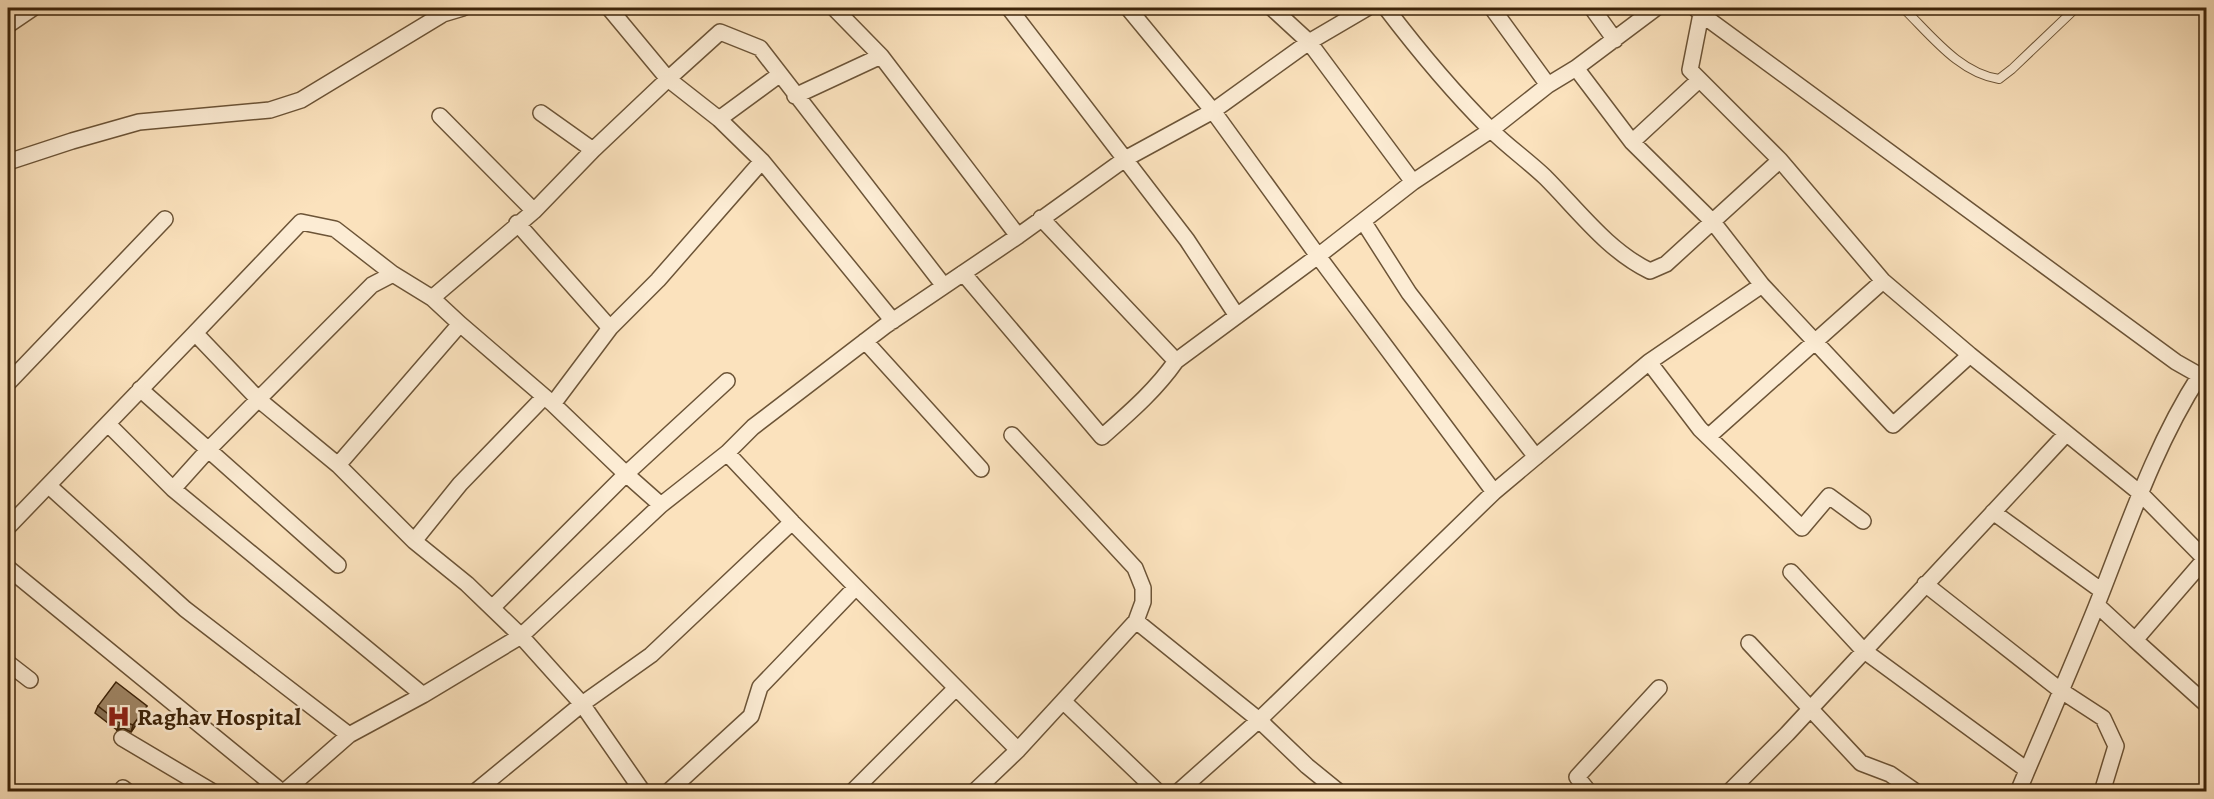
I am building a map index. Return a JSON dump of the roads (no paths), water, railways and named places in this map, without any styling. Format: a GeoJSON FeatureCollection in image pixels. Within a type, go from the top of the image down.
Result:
{"type":"FeatureCollection","features":[{"type":"Feature","properties":{"kind":"street"},"geometry":{"type":"LineString","coordinates":[[8,25],[30,8]]}},
{"type":"Feature","properties":{"kind":"street"},"geometry":{"type":"LineString","coordinates":[[8,162],[139,122],[270,110],[301,100],[441,11],[463,8]]}},
{"type":"Feature","properties":{"kind":"street"},"geometry":{"type":"LineString","coordinates":[[609,8],[668,79],[719,119],[762,161],[893,321]]}},
{"type":"Feature","properties":{"kind":"street"},"geometry":{"type":"LineString","coordinates":[[834,8],[881,56],[1018,236]]}},
{"type":"Feature","properties":{"kind":"street"},"geometry":{"type":"LineString","coordinates":[[1009,8],[1187,240],[1237,316]]}},
{"type":"Feature","properties":{"kind":"street"},"geometry":{"type":"LineString","coordinates":[[1128,8],[1213,111],[1494,492]]}},
{"type":"Feature","properties":{"kind":"street"},"geometry":{"type":"LineString","coordinates":[[1272,8],[1310,42],[1413,182]]}},
{"type":"Feature","properties":{"kind":"street"},"geometry":{"type":"LineString","coordinates":[[8,568],[283,792],[349,735],[423,695],[521,636],[662,505],[727,453],[753,427],[865,341],[1125,159],[1213,111],[1310,42],[1367,8]]}},
{"type":"Feature","properties":{"kind":"street"},"geometry":{"type":"LineString","coordinates":[[1386,8],[1417,48],[1491,130],[1537,170],[1588,222],[1634,263],[1650,271],[1666,264],[1780,160]]}},
{"type":"Feature","properties":{"kind":"street"},"geometry":{"type":"LineString","coordinates":[[1492,8],[1548,85]]}},
{"type":"Feature","properties":{"kind":"street"},"geometry":{"type":"LineString","coordinates":[[1592,8],[1615,40]]}},
{"type":"Feature","properties":{"kind":"street"},"geometry":{"type":"LineString","coordinates":[[963,273],[1102,437],[1161,382],[1176,361],[1413,182],[1491,130],[1548,85],[1576,68],[1656,8]]}},
{"type":"Feature","properties":{"kind":"street"},"geometry":{"type":"LineString","coordinates":[[2018,792],[2140,494],[2180,406],[2203,377],[2176,362],[1698,11],[1690,70],[1780,160],[1883,281],[2140,494],[2206,560],[2135,640]]}},
{"type":"Feature","properties":{"kind":"street"},"geometry":{"type":"LineString","coordinates":[[432,298],[517,223],[534,211],[593,150],[720,32],[760,48],[944,286]]}},
{"type":"Feature","properties":{"kind":"street"},"geometry":{"type":"LineString","coordinates":[[795,96],[881,56]]}},
{"type":"Feature","properties":{"kind":"street"},"geometry":{"type":"LineString","coordinates":[[1576,68],[1632,142],[1713,222],[1762,285],[1893,425],[1970,355]]}},
{"type":"Feature","properties":{"kind":"street"},"geometry":{"type":"LineString","coordinates":[[719,119],[779,75]]}},
{"type":"Feature","properties":{"kind":"street"},"geometry":{"type":"LineString","coordinates":[[1632,142],[1699,80]]}},
{"type":"Feature","properties":{"kind":"street"},"geometry":{"type":"LineString","coordinates":[[541,113],[593,150]]}},
{"type":"Feature","properties":{"kind":"street"},"geometry":{"type":"LineString","coordinates":[[440,116],[534,211]]}},
{"type":"Feature","properties":{"kind":"street"},"geometry":{"type":"LineString","coordinates":[[414,541],[460,484],[548,400],[610,328],[658,280],[762,161]]}},
{"type":"Feature","properties":{"kind":"street"},"geometry":{"type":"LineString","coordinates":[[1041,218],[1176,361]]}},
{"type":"Feature","properties":{"kind":"street"},"geometry":{"type":"LineString","coordinates":[[8,383],[165,219]]}},
{"type":"Feature","properties":{"kind":"street"},"geometry":{"type":"LineString","coordinates":[[1363,221],[1409,293],[1536,457]]}},
{"type":"Feature","properties":{"kind":"street"},"geometry":{"type":"LineString","coordinates":[[8,527],[301,222],[334,229],[393,274],[432,298],[662,505]]}},
{"type":"Feature","properties":{"kind":"street"},"geometry":{"type":"LineString","coordinates":[[517,223],[610,328]]}},
{"type":"Feature","properties":{"kind":"street"},"geometry":{"type":"LineString","coordinates":[[173,489],[208,450],[372,285],[393,274]]}},
{"type":"Feature","properties":{"kind":"street"},"geometry":{"type":"LineString","coordinates":[[1708,437],[1883,281]]}},
{"type":"Feature","properties":{"kind":"street"},"geometry":{"type":"LineString","coordinates":[[1178,792],[1259,720],[1494,492],[1649,362],[1762,285]]}},
{"type":"Feature","properties":{"kind":"street"},"geometry":{"type":"LineString","coordinates":[[338,465],[460,324]]}},
{"type":"Feature","properties":{"kind":"street"},"geometry":{"type":"LineString","coordinates":[[195,333],[258,399],[338,465],[414,541],[467,584],[521,636],[582,704],[643,792]]}},
{"type":"Feature","properties":{"kind":"street"},"geometry":{"type":"LineString","coordinates":[[865,341],[981,469]]}},
{"type":"Feature","properties":{"kind":"street"},"geometry":{"type":"LineString","coordinates":[[1649,362],[1708,437],[1802,528],[1829,496],[1863,521]]}},
{"type":"Feature","properties":{"kind":"street"},"geometry":{"type":"LineString","coordinates":[[492,608],[626,474],[727,381]]}},
{"type":"Feature","properties":{"kind":"street"},"geometry":{"type":"LineString","coordinates":[[140,389],[338,566]]}},
{"type":"Feature","properties":{"kind":"street"},"geometry":{"type":"LineString","coordinates":[[108,424],[173,489],[423,695]]}},
{"type":"Feature","properties":{"kind":"street"},"geometry":{"type":"LineString","coordinates":[[1732,791],[2066,434]]}},
{"type":"Feature","properties":{"kind":"street"},"geometry":{"type":"LineString","coordinates":[[974,792],[1018,750],[1136,621],[1143,602],[1143,588],[1135,568],[1012,435]]}},
{"type":"Feature","properties":{"kind":"street"},"geometry":{"type":"LineString","coordinates":[[727,453],[792,522],[1018,750]]}},
{"type":"Feature","properties":{"kind":"street"},"geometry":{"type":"LineString","coordinates":[[49,486],[184,609],[349,735]]}},
{"type":"Feature","properties":{"kind":"street"},"geometry":{"type":"LineString","coordinates":[[1993,512],[2099,598],[2135,640],[2206,704]]}},
{"type":"Feature","properties":{"kind":"street"},"geometry":{"type":"LineString","coordinates":[[475,792],[582,704],[651,655],[792,522]]}},
{"type":"Feature","properties":{"kind":"street"},"geometry":{"type":"LineString","coordinates":[[1791,572],[1863,650],[2027,770]]}},
{"type":"Feature","properties":{"kind":"street"},"geometry":{"type":"LineString","coordinates":[[1924,584],[2060,690],[2103,718],[2116,746],[2102,792]]}},
{"type":"Feature","properties":{"kind":"street"},"geometry":{"type":"LineString","coordinates":[[668,792],[751,716],[760,687],[856,587]]}},
{"type":"Feature","properties":{"kind":"street"},"geometry":{"type":"LineString","coordinates":[[1136,621],[1259,720],[1307,766],[1339,792]]}},
{"type":"Feature","properties":{"kind":"street"},"geometry":{"type":"LineString","coordinates":[[1749,643],[1861,763],[1890,774],[1916,792]]}},
{"type":"Feature","properties":{"kind":"street"},"geometry":{"type":"LineString","coordinates":[[8,663],[30,680]]}},
{"type":"Feature","properties":{"kind":"street"},"geometry":{"type":"LineString","coordinates":[[854,791],[956,688]]}},
{"type":"Feature","properties":{"kind":"street"},"geometry":{"type":"LineString","coordinates":[[1589,792],[1577,777],[1659,688]]}},
{"type":"Feature","properties":{"kind":"street"},"geometry":{"type":"LineString","coordinates":[[1062,701],[1158,792]]}},
{"type":"Feature","properties":{"kind":"street"},"geometry":{"type":"LineString","coordinates":[[122,738],[213,792]]}},
{"type":"Feature","properties":{"kind":"lane"},"geometry":{"type":"LineString","coordinates":[[1904,8],[1958,62],[1983,77],[1999,79],[2076,8]]}},
{"type":"Feature","properties":{"kind":"place","name":"Raghav Hospital"},"geometry":{"type":"Point","coordinates":[119,717]}}]}
